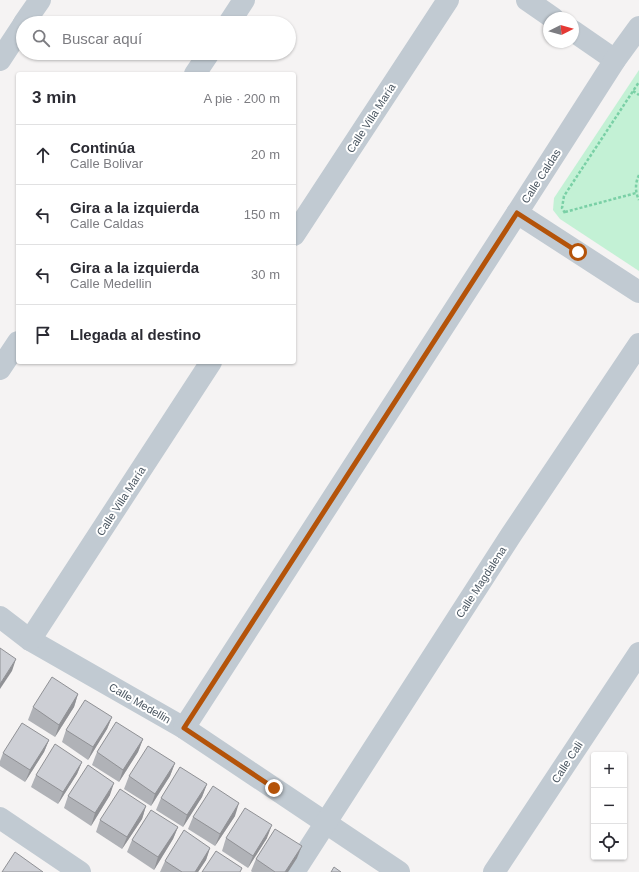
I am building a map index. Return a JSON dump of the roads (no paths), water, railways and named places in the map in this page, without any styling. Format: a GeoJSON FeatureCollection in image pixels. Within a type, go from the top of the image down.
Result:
{"type":"FeatureCollection","features":[{"type":"Feature","properties":{"kind":"street"},"geometry":{"type":"LineString","coordinates":[[29,16],[40,0]]}},
{"type":"Feature","properties":{"kind":"street"},"geometry":{"type":"LineString","coordinates":[[234,16],[244,0]]}},
{"type":"Feature","properties":{"kind":"street","name":"Calle Villa María"},"geometry":{"type":"LineString","coordinates":[[296,232],[448,0]]}},
{"type":"Feature","properties":{"kind":"street"},"geometry":{"type":"LineString","coordinates":[[527,0],[544,12]]}},
{"type":"Feature","properties":{"kind":"street","name":"Calle Caldas"},"geometry":{"type":"LineString","coordinates":[[184,728],[615,60],[639,27]]}},
{"type":"Feature","properties":{"kind":"street"},"geometry":{"type":"LineString","coordinates":[[579,35],[615,60]]}},
{"type":"Feature","properties":{"kind":"street"},"geometry":{"type":"LineString","coordinates":[[0,60],[16,36]]}},
{"type":"Feature","properties":{"kind":"street"},"geometry":{"type":"LineString","coordinates":[[196,72],[204,60]]}},
{"type":"Feature","properties":{"kind":"street"},"geometry":{"type":"LineString","coordinates":[[517,213],[639,292]]}},
{"type":"Feature","properties":{"kind":"street","name":"Calle Magdalena"},"geometry":{"type":"LineString","coordinates":[[294,872],[511,535],[639,344]]}},
{"type":"Feature","properties":{"kind":"street"},"geometry":{"type":"LineString","coordinates":[[0,369],[16,345]]}},
{"type":"Feature","properties":{"kind":"street","name":"Calle Villa María"},"geometry":{"type":"LineString","coordinates":[[30,640],[210,364]]}},
{"type":"Feature","properties":{"kind":"street","name":"Calle Medellin"},"geometry":{"type":"LineString","coordinates":[[0,617],[30,640],[184,728],[398,872]]}},
{"type":"Feature","properties":{"kind":"street","name":"Calle Cali"},"geometry":{"type":"LineString","coordinates":[[494,872],[639,653]]}},
{"type":"Feature","properties":{"kind":"street"},"geometry":{"type":"LineString","coordinates":[[0,818],[80,872]]}}]}
